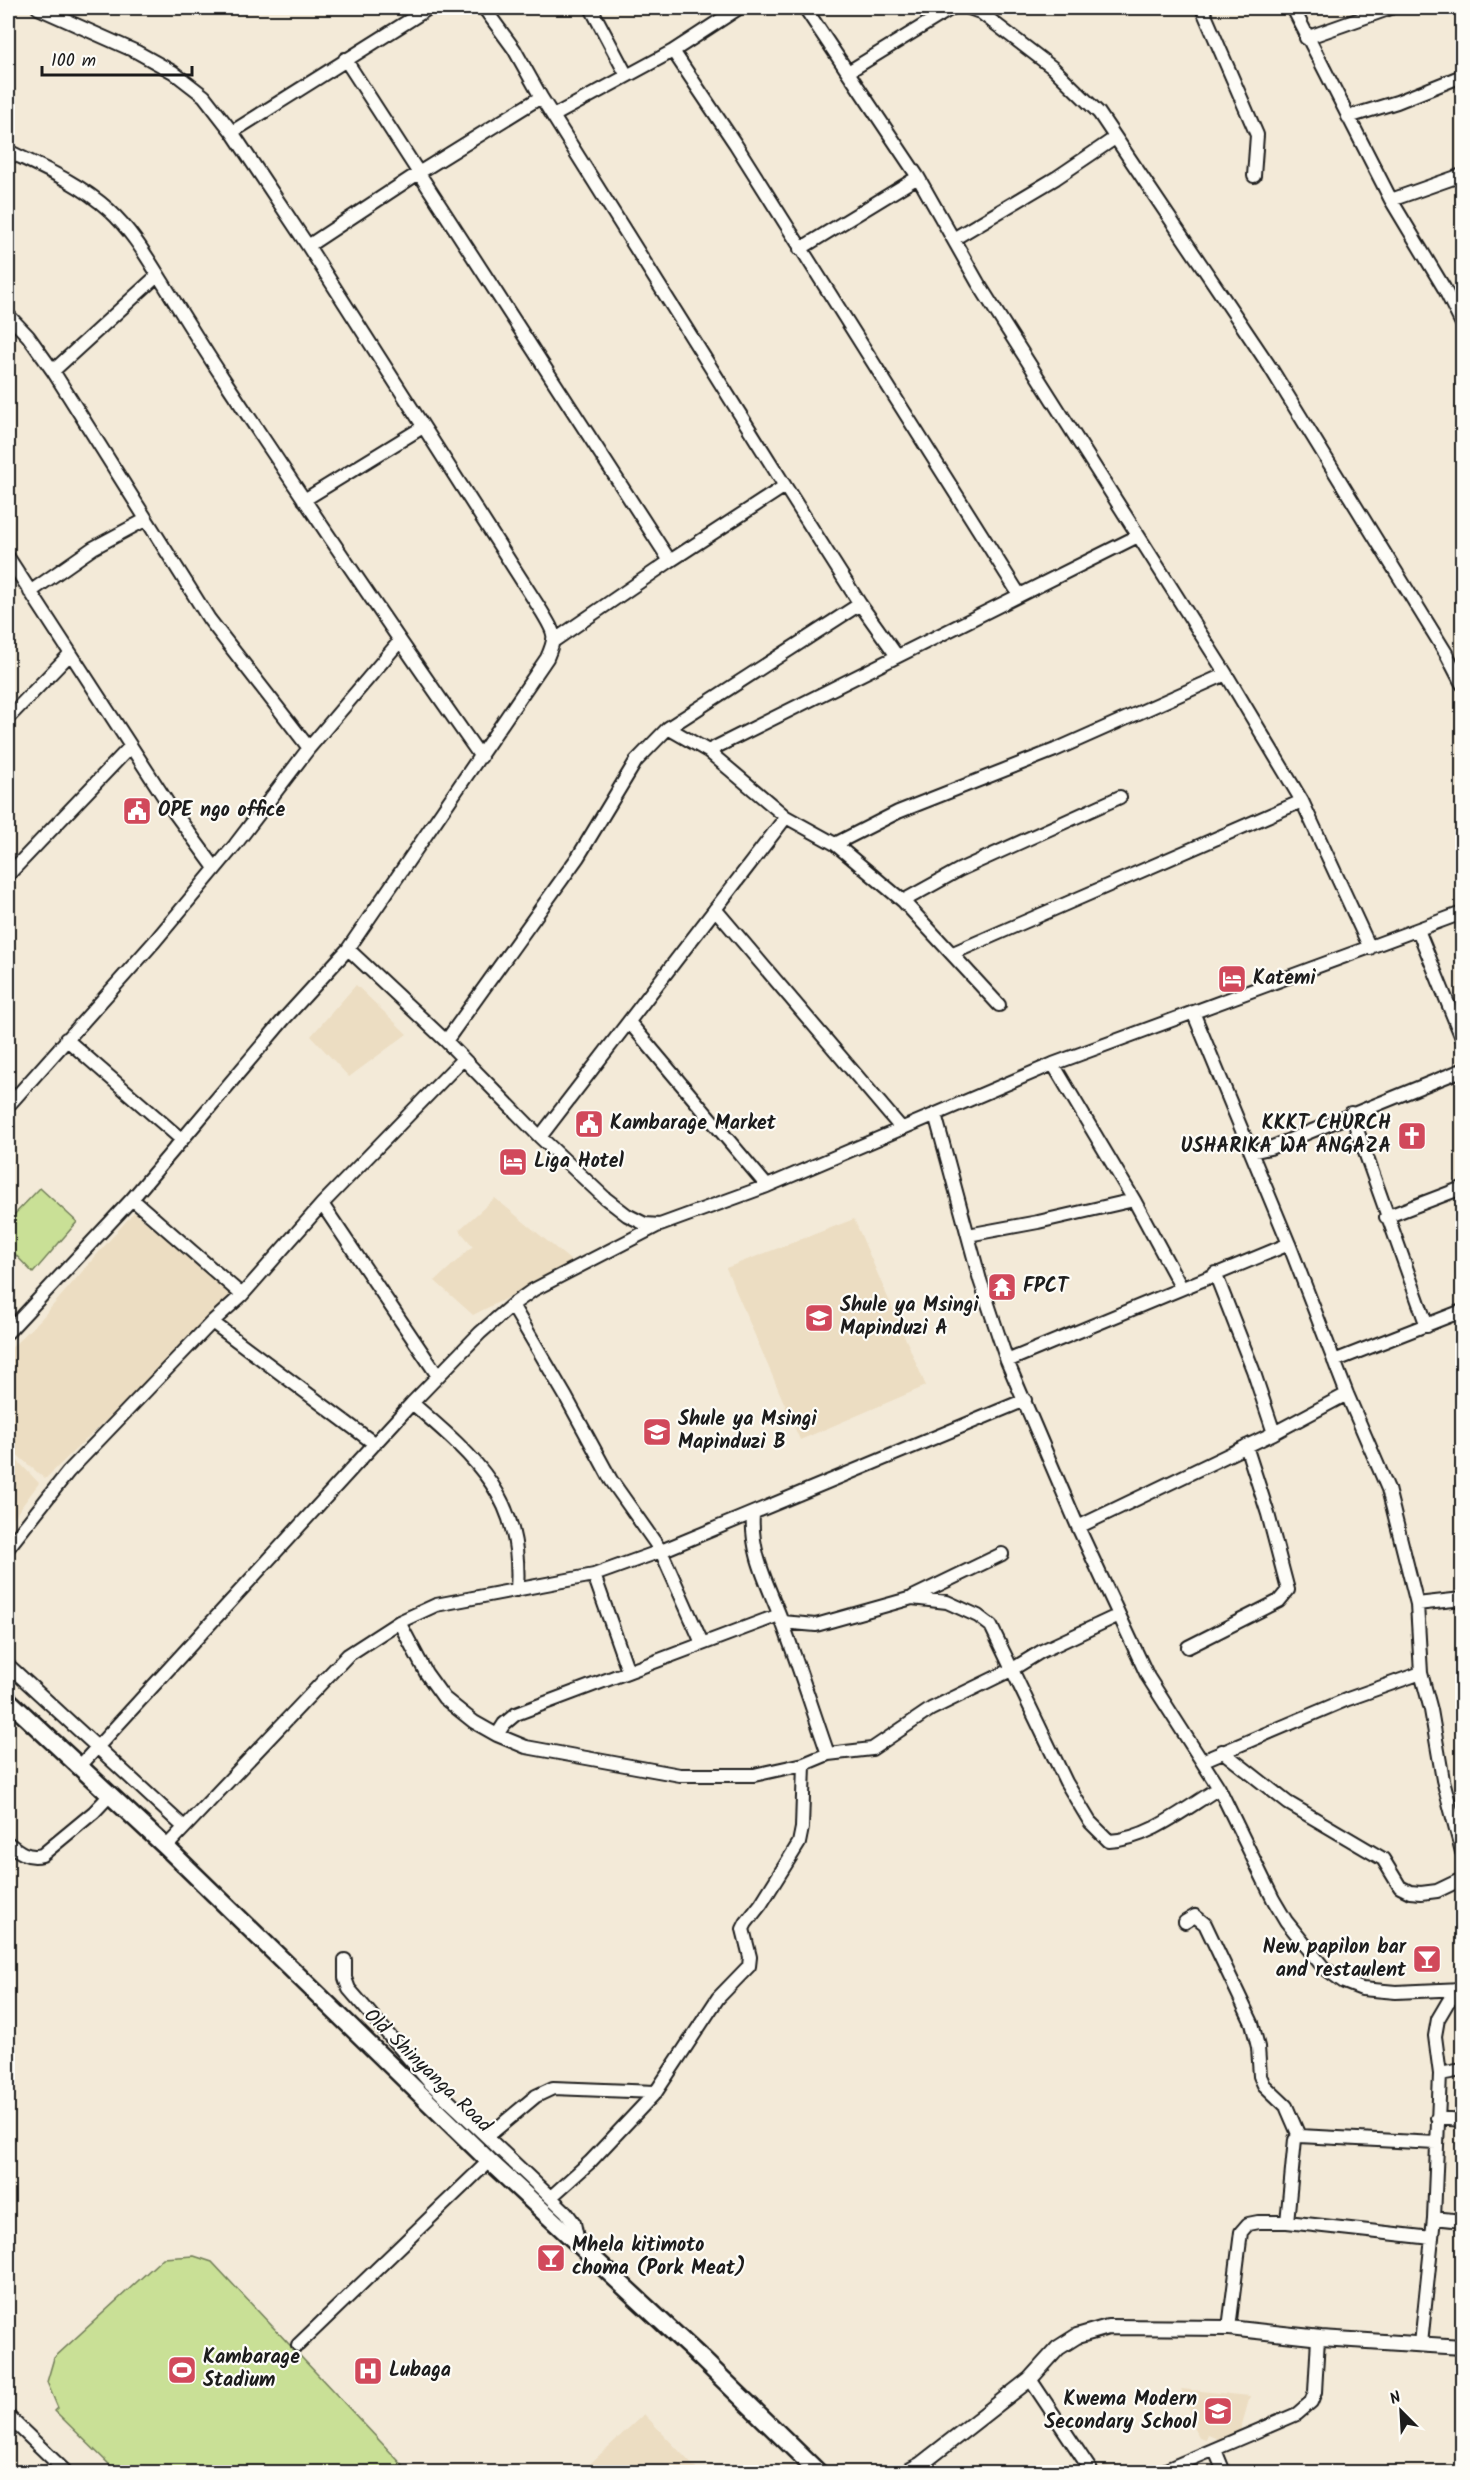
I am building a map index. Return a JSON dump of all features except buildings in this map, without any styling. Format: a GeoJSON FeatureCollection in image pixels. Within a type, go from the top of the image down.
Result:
{"type":"FeatureCollection","features":[{"type":"Feature","properties":{"kind":"main road","name":"Old Shinyanga Road"},"geometry":{"type":"LineString","coordinates":[[8,1700],[166,1847],[489,2161],[578,2242],[818,2472]]}},
{"type":"Feature","properties":{"kind":"street"},"geometry":{"type":"LineString","coordinates":[[38,8],[136,52],[173,72],[204,96],[232,132],[308,246],[542,612],[552,628],[555,640]]}},
{"type":"Feature","properties":{"kind":"street"},"geometry":{"type":"LineString","coordinates":[[232,132],[429,8]]}},
{"type":"Feature","properties":{"kind":"street"},"geometry":{"type":"LineString","coordinates":[[484,8],[513,49],[860,604],[897,656]]}},
{"type":"Feature","properties":{"kind":"street"},"geometry":{"type":"LineString","coordinates":[[591,8],[626,74]]}},
{"type":"Feature","properties":{"kind":"street"},"geometry":{"type":"LineString","coordinates":[[553,116],[626,74],[672,51],[739,8]]}},
{"type":"Feature","properties":{"kind":"street"},"geometry":{"type":"LineString","coordinates":[[805,8],[918,177],[978,283],[1226,674],[1302,801],[1370,948]]}},
{"type":"Feature","properties":{"kind":"street"},"geometry":{"type":"LineString","coordinates":[[848,72],[952,8]]}},
{"type":"Feature","properties":{"kind":"street"},"geometry":{"type":"LineString","coordinates":[[969,8],[980,12],[1053,68],[1099,113],[1270,367],[1440,644],[1462,684]]}},
{"type":"Feature","properties":{"kind":"street"},"geometry":{"type":"LineString","coordinates":[[1202,8],[1257,135],[1254,176]]}},
{"type":"Feature","properties":{"kind":"street"},"geometry":{"type":"LineString","coordinates":[[1293,8],[1306,38],[1391,200],[1444,288],[1462,324]]}},
{"type":"Feature","properties":{"kind":"street"},"geometry":{"type":"LineString","coordinates":[[1306,38],[1391,8]]}},
{"type":"Feature","properties":{"kind":"street"},"geometry":{"type":"LineString","coordinates":[[672,51],[736,145],[1019,594]]}},
{"type":"Feature","properties":{"kind":"street"},"geometry":{"type":"LineString","coordinates":[[345,59],[670,561]]}},
{"type":"Feature","properties":{"kind":"street"},"geometry":{"type":"LineString","coordinates":[[1348,117],[1397,102],[1462,76]]}},
{"type":"Feature","properties":{"kind":"street"},"geometry":{"type":"LineString","coordinates":[[308,246],[420,172],[541,97]]}},
{"type":"Feature","properties":{"kind":"street"},"geometry":{"type":"LineString","coordinates":[[954,238],[1056,178],[1115,138]]}},
{"type":"Feature","properties":{"kind":"street"},"geometry":{"type":"LineString","coordinates":[[8,151],[58,174],[83,190],[109,210],[132,233],[304,500],[399,642],[481,757]]}},
{"type":"Feature","properties":{"kind":"street"},"geometry":{"type":"LineString","coordinates":[[1391,200],[1462,175]]}},
{"type":"Feature","properties":{"kind":"street"},"geometry":{"type":"LineString","coordinates":[[800,249],[918,177]]}},
{"type":"Feature","properties":{"kind":"street"},"geometry":{"type":"LineString","coordinates":[[53,371],[158,275]]}},
{"type":"Feature","properties":{"kind":"street"},"geometry":{"type":"LineString","coordinates":[[8,315],[28,336],[53,371],[209,619],[309,748]]}},
{"type":"Feature","properties":{"kind":"street"},"geometry":{"type":"LineString","coordinates":[[304,500],[423,427]]}},
{"type":"Feature","properties":{"kind":"street"},"geometry":{"type":"LineString","coordinates":[[8,1332],[132,1199],[285,1018],[348,949],[481,757],[547,658],[555,640],[785,486]]}},
{"type":"Feature","properties":{"kind":"street"},"geometry":{"type":"LineString","coordinates":[[30,592],[93,548],[145,520]]}},
{"type":"Feature","properties":{"kind":"street"},"geometry":{"type":"LineString","coordinates":[[708,751],[1138,536]]}},
{"type":"Feature","properties":{"kind":"street"},"geometry":{"type":"LineString","coordinates":[[8,561],[130,747],[215,868]]}},
{"type":"Feature","properties":{"kind":"street"},"geometry":{"type":"LineString","coordinates":[[446,1041],[578,857],[636,761],[669,729],[860,604]]}},
{"type":"Feature","properties":{"kind":"street"},"geometry":{"type":"LineString","coordinates":[[8,1106],[155,941],[235,845],[309,748],[399,642]]}},
{"type":"Feature","properties":{"kind":"street"},"geometry":{"type":"LineString","coordinates":[[8,718],[70,654]]}},
{"type":"Feature","properties":{"kind":"street"},"geometry":{"type":"LineString","coordinates":[[835,844],[898,812],[1054,750],[1226,674]]}},
{"type":"Feature","properties":{"kind":"street"},"geometry":{"type":"LineString","coordinates":[[669,729],[708,751],[786,817],[835,844],[903,901],[999,1005]]}},
{"type":"Feature","properties":{"kind":"street"},"geometry":{"type":"LineString","coordinates":[[8,875],[130,747]]}},
{"type":"Feature","properties":{"kind":"street"},"geometry":{"type":"LineString","coordinates":[[903,901],[958,870],[1120,797]]}},
{"type":"Feature","properties":{"kind":"street"},"geometry":{"type":"LineString","coordinates":[[953,953],[1302,801]]}},
{"type":"Feature","properties":{"kind":"street"},"geometry":{"type":"LineString","coordinates":[[540,1137],[786,817]]}},
{"type":"Feature","properties":{"kind":"street"},"geometry":{"type":"LineString","coordinates":[[715,909],[902,1129]]}},
{"type":"Feature","properties":{"kind":"street"},"geometry":{"type":"LineString","coordinates":[[80,1767],[412,1402],[512,1305],[533,1290],[660,1225],[767,1186],[1053,1064],[1462,913]]}},
{"type":"Feature","properties":{"kind":"street"},"geometry":{"type":"LineString","coordinates":[[1418,930],[1462,1038]]}},
{"type":"Feature","properties":{"kind":"street"},"geometry":{"type":"LineString","coordinates":[[348,949],[446,1041],[540,1137],[605,1198],[627,1215],[645,1224],[660,1225]]}},
{"type":"Feature","properties":{"kind":"street"},"geometry":{"type":"LineString","coordinates":[[1192,1012],[1289,1244],[1347,1394],[1389,1489],[1417,1604],[1421,1673],[1431,1710],[1443,1780],[1462,1851]]}},
{"type":"Feature","properties":{"kind":"street"},"geometry":{"type":"LineString","coordinates":[[629,1022],[767,1186]]}},
{"type":"Feature","properties":{"kind":"street"},"geometry":{"type":"LineString","coordinates":[[66,1039],[181,1139]]}},
{"type":"Feature","properties":{"kind":"street"},"geometry":{"type":"LineString","coordinates":[[8,1548],[68,1473],[212,1322],[242,1295],[322,1204],[463,1059]]}},
{"type":"Feature","properties":{"kind":"street"},"geometry":{"type":"LineString","coordinates":[[1053,1064],[1134,1200],[1181,1287]]}},
{"type":"Feature","properties":{"kind":"street"},"geometry":{"type":"LineString","coordinates":[[1251,1152],[1270,1148],[1351,1113],[1462,1070]]}},
{"type":"Feature","properties":{"kind":"street"},"geometry":{"type":"LineString","coordinates":[[1351,1113],[1386,1217],[1427,1326]]}},
{"type":"Feature","properties":{"kind":"street"},"geometry":{"type":"LineString","coordinates":[[935,1114],[951,1181],[1007,1361],[1078,1527],[1148,1677],[1219,1788],[1273,1899],[1323,1967],[1344,1982],[1362,1989],[1396,1992],[1462,1989],[1448,2002],[1438,2019],[1435,2036],[1440,2074],[1434,2218],[1421,2344]]}},
{"type":"Feature","properties":{"kind":"street"},"geometry":{"type":"LineString","coordinates":[[1386,1217],[1462,1188]]}},
{"type":"Feature","properties":{"kind":"street"},"geometry":{"type":"LineString","coordinates":[[132,1199],[242,1295]]}},
{"type":"Feature","properties":{"kind":"street"},"geometry":{"type":"LineString","coordinates":[[968,1235],[1134,1200]]}},
{"type":"Feature","properties":{"kind":"street"},"geometry":{"type":"LineString","coordinates":[[322,1204],[438,1376]]}},
{"type":"Feature","properties":{"kind":"street"},"geometry":{"type":"LineString","coordinates":[[1007,1361],[1289,1244]]}},
{"type":"Feature","properties":{"kind":"street"},"geometry":{"type":"LineString","coordinates":[[1215,1273],[1250,1361],[1274,1433]]}},
{"type":"Feature","properties":{"kind":"street"},"geometry":{"type":"LineString","coordinates":[[512,1305],[611,1480],[661,1551],[702,1643]]}},
{"type":"Feature","properties":{"kind":"street"},"geometry":{"type":"LineString","coordinates":[[1334,1361],[1462,1311]]}},
{"type":"Feature","properties":{"kind":"street"},"geometry":{"type":"LineString","coordinates":[[212,1322],[375,1444]]}},
{"type":"Feature","properties":{"kind":"street"},"geometry":{"type":"LineString","coordinates":[[1078,1527],[1274,1433],[1347,1394]]}},
{"type":"Feature","properties":{"kind":"street"},"geometry":{"type":"LineString","coordinates":[[166,1847],[348,1655],[380,1632],[399,1622],[436,1605],[594,1575],[753,1514],[1025,1400]]}},
{"type":"Feature","properties":{"kind":"street"},"geometry":{"type":"LineString","coordinates":[[412,1402],[452,1437],[499,1493],[515,1537],[519,1562],[517,1590]]}},
{"type":"Feature","properties":{"kind":"street"},"geometry":{"type":"LineString","coordinates":[[1188,1647],[1279,1601],[1288,1590],[1268,1514],[1246,1446]]}},
{"type":"Feature","properties":{"kind":"street"},"geometry":{"type":"LineString","coordinates":[[753,1514],[751,1534],[754,1549],[828,1754]]}},
{"type":"Feature","properties":{"kind":"street"},"geometry":{"type":"LineString","coordinates":[[497,1735],[504,1724],[516,1714],[702,1643],[781,1619],[816,1625],[912,1598],[1002,1554]]}},
{"type":"Feature","properties":{"kind":"street"},"geometry":{"type":"LineString","coordinates":[[594,1575],[628,1671]]}},
{"type":"Feature","properties":{"kind":"street"},"geometry":{"type":"LineString","coordinates":[[912,1598],[947,1602],[978,1616],[991,1626],[1066,1782],[1090,1822],[1109,1841],[1123,1840],[1148,1831],[1219,1788]]}},
{"type":"Feature","properties":{"kind":"street"},"geometry":{"type":"LineString","coordinates":[[1417,1604],[1462,1599]]}},
{"type":"Feature","properties":{"kind":"street"},"geometry":{"type":"LineString","coordinates":[[399,1622],[426,1673],[444,1698],[474,1722],[497,1735],[526,1747],[680,1775],[754,1775],[804,1764],[828,1754],[872,1749],[932,1709],[1011,1670],[1042,1651],[1119,1615]]}},
{"type":"Feature","properties":{"kind":"street"},"geometry":{"type":"LineString","coordinates":[[8,1665],[184,1827]]}},
{"type":"Feature","properties":{"kind":"street"},"geometry":{"type":"LineString","coordinates":[[1202,1761],[1348,1699],[1421,1673]]}},
{"type":"Feature","properties":{"kind":"street"},"geometry":{"type":"LineString","coordinates":[[1222,1751],[1288,1803],[1383,1860],[1400,1887],[1410,1892],[1421,1893],[1449,1887],[1462,1879]]}},
{"type":"Feature","properties":{"kind":"street"},"geometry":{"type":"LineString","coordinates":[[551,2197],[598,2154],[656,2092],[718,1998],[750,1962],[743,1929],[800,1843],[804,1764]]}},
{"type":"Feature","properties":{"kind":"street"},"geometry":{"type":"LineString","coordinates":[[8,1843],[31,1857],[42,1855],[94,1812],[110,1795]]}},
{"type":"Feature","properties":{"kind":"street"},"geometry":{"type":"LineString","coordinates":[[1185,1922],[1195,1917],[1204,1924],[1252,2023],[1258,2047],[1260,2076],[1264,2085],[1286,2106],[1299,2136]]}},
{"type":"Feature","properties":{"kind":"street"},"geometry":{"type":"LineString","coordinates":[[345,1960],[345,1978],[349,1989],[431,2084],[551,2197],[574,2223],[578,2242]]}},
{"type":"Feature","properties":{"kind":"street"},"geometry":{"type":"LineString","coordinates":[[1440,2074],[1462,2070]]}},
{"type":"Feature","properties":{"kind":"street"},"geometry":{"type":"LineString","coordinates":[[488,2136],[536,2096],[553,2088],[656,2092]]}},
{"type":"Feature","properties":{"kind":"street"},"geometry":{"type":"LineString","coordinates":[[1437,2118],[1462,2120]]}},
{"type":"Feature","properties":{"kind":"street"},"geometry":{"type":"LineString","coordinates":[[1287,2222],[1295,2139],[1299,2136],[1436,2143]]}},
{"type":"Feature","properties":{"kind":"street"},"geometry":{"type":"LineString","coordinates":[[298,2345],[489,2161]]}},
{"type":"Feature","properties":{"kind":"street"},"geometry":{"type":"LineString","coordinates":[[1434,2218],[1462,2221]]}},
{"type":"Feature","properties":{"kind":"street"},"geometry":{"type":"LineString","coordinates":[[1229,2328],[1241,2232],[1248,2224],[1287,2222],[1432,2238]]}},
{"type":"Feature","properties":{"kind":"street"},"geometry":{"type":"LineString","coordinates":[[907,2472],[917,2469],[1030,2379],[1058,2348],[1077,2336],[1108,2327],[1229,2328],[1318,2338],[1462,2347]]}},
{"type":"Feature","properties":{"kind":"street"},"geometry":{"type":"LineString","coordinates":[[1161,2472],[1297,2414],[1311,2402],[1315,2392],[1318,2338]]}},
{"type":"Feature","properties":{"kind":"street"},"geometry":{"type":"LineString","coordinates":[[1030,2379],[1092,2472]]}},
{"type":"Feature","properties":{"kind":"street"},"geometry":{"type":"LineString","coordinates":[[8,2416],[66,2472]]}},
{"type":"Feature","properties":{"kind":"street"},"geometry":{"type":"LineString","coordinates":[[1215,2450],[1224,2472]]}},
{"type":"Feature","properties":{"kind":"shaded area"},"geometry":{"type":"Polygon","coordinates":[[[356,985],[407,1034],[349,1077],[311,1036],[356,985]]]}},
{"type":"Feature","properties":{"kind":"shaded area"},"geometry":{"type":"Polygon","coordinates":[[[495,1198],[575,1264],[473,1315],[435,1281],[473,1246],[459,1230],[495,1198]]]}},
{"type":"Feature","properties":{"kind":"shaded area"},"geometry":{"type":"Polygon","coordinates":[[[134,1212],[235,1296],[45,1479],[8,1447],[8,1351],[41,1319],[134,1212]]]}},
{"type":"Feature","properties":{"kind":"shaded area"},"geometry":{"type":"Polygon","coordinates":[[[854,1219],[926,1386],[800,1440],[726,1268],[854,1219]]]}},
{"type":"Feature","properties":{"kind":"shaded area"},"geometry":{"type":"Polygon","coordinates":[[[8,1451],[39,1483],[14,1517],[8,1510],[8,1451]]]}},
{"type":"Feature","properties":{"kind":"shaded area","name":"Kwema Modern Secondary School"},"geometry":{"type":"Polygon","coordinates":[[[1181,2389],[1250,2396],[1240,2432],[1223,2441],[1208,2435],[1206,2440],[1199,2438],[1194,2428],[1197,2426],[1181,2389]]]}},
{"type":"Feature","properties":{"kind":"shaded area"},"geometry":{"type":"Polygon","coordinates":[[[644,2414],[699,2472],[581,2472],[644,2414]]]}},
{"type":"Feature","properties":{"kind":"green space"},"geometry":{"type":"Polygon","coordinates":[[[40,1188],[77,1222],[33,1273],[8,1247],[8,1221],[40,1188]]]}},
{"type":"Feature","properties":{"kind":"green space","name":"Kambarage Stadium"},"geometry":{"type":"Polygon","coordinates":[[[194,2256],[212,2262],[409,2472],[117,2472],[55,2411],[58,2408],[47,2382],[54,2358],[163,2258],[194,2256]]]}},
{"type":"Feature","properties":{"kind":"place","name":"OPE ngo office"},"geometry":{"type":"Point","coordinates":[137,811]}},
{"type":"Feature","properties":{"kind":"place","name":"Katemi"},"geometry":{"type":"Point","coordinates":[1232,979]}},
{"type":"Feature","properties":{"kind":"place","name":"Kambarage Market"},"geometry":{"type":"Point","coordinates":[589,1124]}},
{"type":"Feature","properties":{"kind":"place","name":"KKKT CHURCH USHARIKA WA ANGAZA"},"geometry":{"type":"Point","coordinates":[1412,1136]}},
{"type":"Feature","properties":{"kind":"place","name":"Liga Hotel"},"geometry":{"type":"Point","coordinates":[513,1162]}},
{"type":"Feature","properties":{"kind":"place","name":"FPCT"},"geometry":{"type":"Point","coordinates":[1002,1287]}},
{"type":"Feature","properties":{"kind":"place","name":"Shule ya Msingi Mapinduzi A"},"geometry":{"type":"Point","coordinates":[819,1318]}},
{"type":"Feature","properties":{"kind":"place","name":"Shule ya Msingi Mapinduzi B"},"geometry":{"type":"Point","coordinates":[657,1432]}},
{"type":"Feature","properties":{"kind":"place","name":"New papilon bar and restaulent"},"geometry":{"type":"Point","coordinates":[1427,1959]}},
{"type":"Feature","properties":{"kind":"place","name":"Mhela kitimoto choma (Pork Meat)"},"geometry":{"type":"Point","coordinates":[551,2258]}},
{"type":"Feature","properties":{"kind":"place","name":"Kambarage Stadium"},"geometry":{"type":"Point","coordinates":[182,2370]}},
{"type":"Feature","properties":{"kind":"place","name":"Lubaga"},"geometry":{"type":"Point","coordinates":[368,2371]}},
{"type":"Feature","properties":{"kind":"place","name":"Kwema Modern Secondary School"},"geometry":{"type":"Point","coordinates":[1218,2411]}}]}
